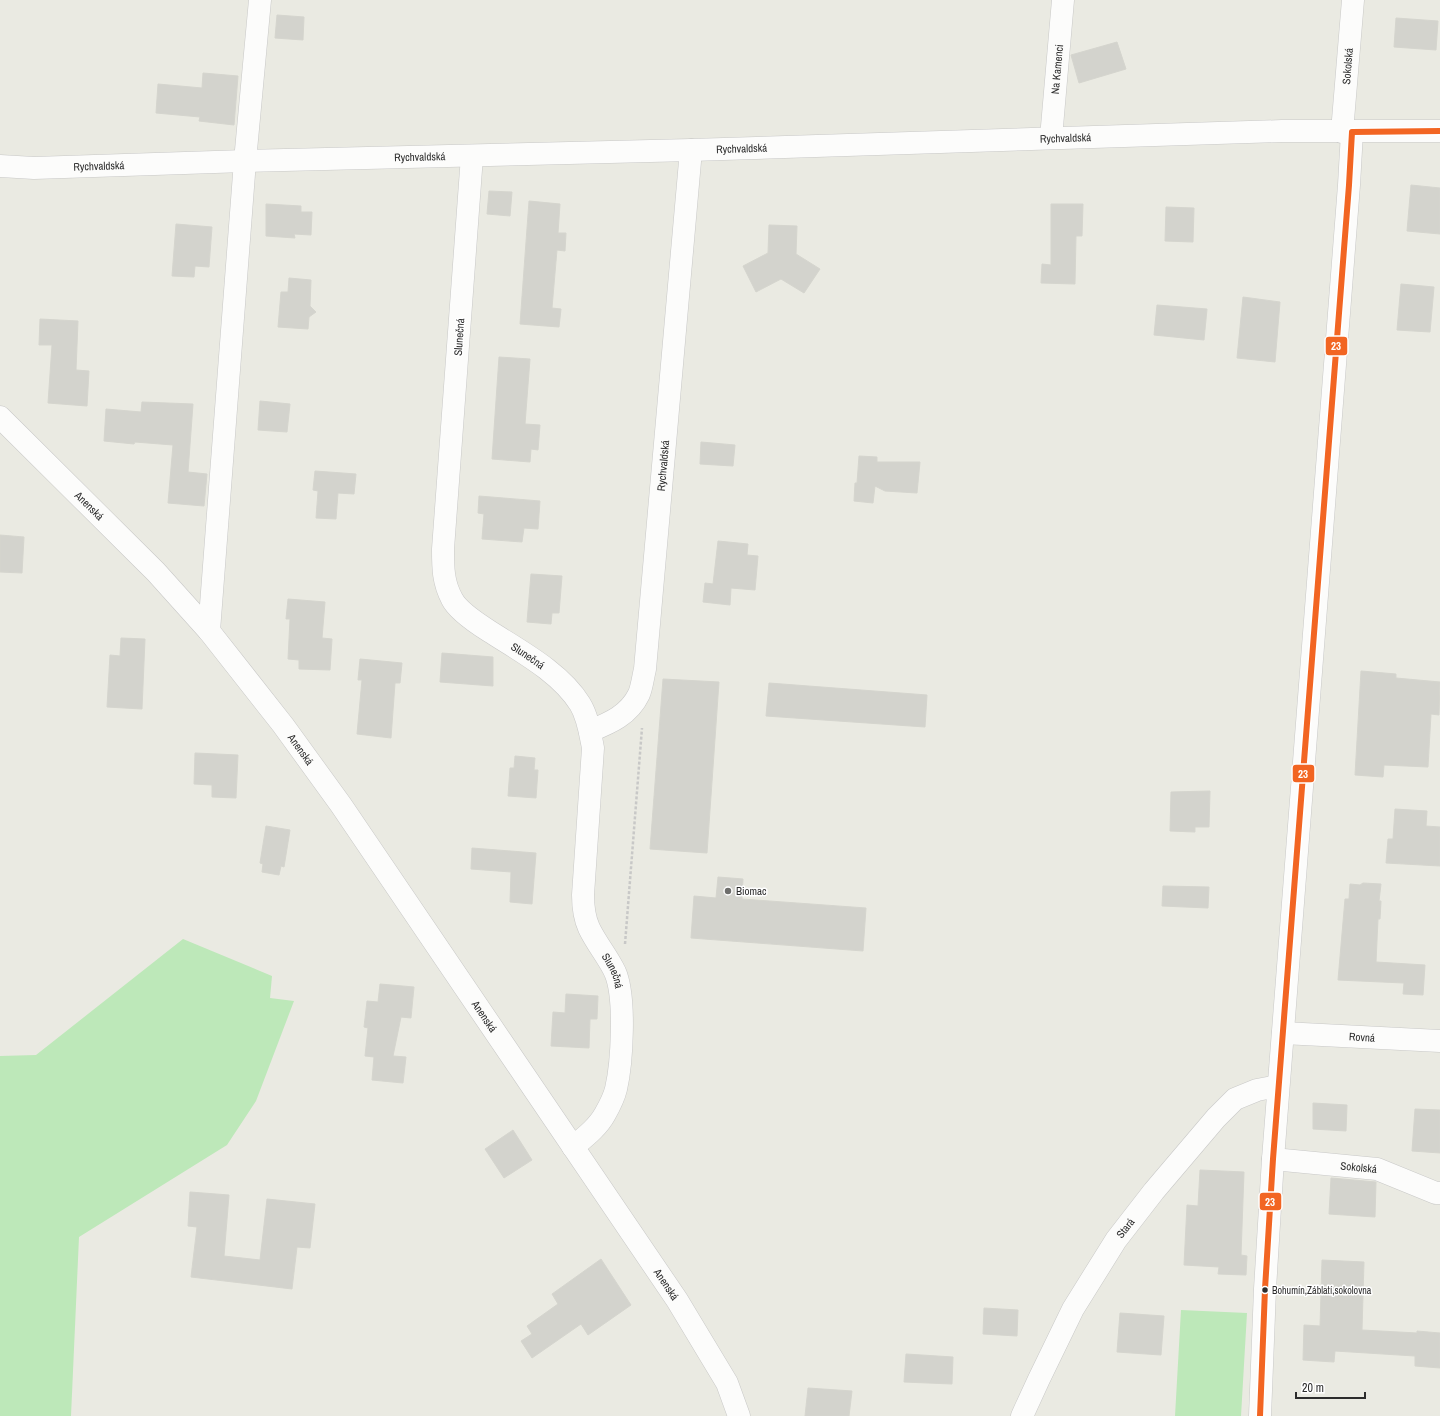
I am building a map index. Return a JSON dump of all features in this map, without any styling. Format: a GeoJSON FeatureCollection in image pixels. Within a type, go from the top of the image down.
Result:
{"type":"FeatureCollection","features":[{"type":"Feature","properties":{"kind":"street"},"geometry":{"type":"LineString","coordinates":[[209,631],[245,161],[260,0]]}},
{"type":"Feature","properties":{"kind":"street","name":"Na Kamenci"},"geometry":{"type":"LineString","coordinates":[[1051,138],[1064,0]]}},
{"type":"Feature","properties":{"kind":"street","name":"Sokolská"},"geometry":{"type":"LineString","coordinates":[[1260,1416],[1265,1289],[1278,1086],[1349,193],[1347,132],[1353,0]]}},
{"type":"Feature","properties":{"kind":"street","name":"Rychvaldská"},"geometry":{"type":"LineString","coordinates":[[0,166],[34,168],[245,161],[691,150],[1282,131],[1440,131]]}},
{"type":"Feature","properties":{"kind":"street","name":"Rychvaldská"},"geometry":{"type":"LineString","coordinates":[[590,731],[611,722],[626,712],[639,694],[645,669],[691,150]]}},
{"type":"Feature","properties":{"kind":"street","name":"Slunečná"},"geometry":{"type":"LineString","coordinates":[[472,156],[443,549],[444,577],[452,601],[472,620],[537,662],[567,687],[580,705],[590,731],[592,748],[583,895],[584,912],[589,927],[616,973],[621,997],[620,1067],[616,1091],[605,1115],[593,1129],[573,1146]]}},
{"type":"Feature","properties":{"kind":"street","name":"Anenská"},"geometry":{"type":"LineString","coordinates":[[0,417],[156,572],[209,631],[283,725],[341,805],[677,1300],[727,1383],[739,1416]]}},
{"type":"Feature","properties":{"kind":"street","name":"Rovná"},"geometry":{"type":"LineString","coordinates":[[1283,1033],[1440,1041]]}},
{"type":"Feature","properties":{"kind":"street","name":"Stará"},"geometry":{"type":"LineString","coordinates":[[1022,1416],[1073,1309],[1116,1240],[1149,1197],[1216,1118],[1235,1099],[1257,1090],[1278,1086]]}},
{"type":"Feature","properties":{"kind":"street","name":"Sokolská"},"geometry":{"type":"LineString","coordinates":[[1273,1159],[1377,1169],[1440,1194]]}},
{"type":"Feature","properties":{"kind":"path"},"geometry":{"type":"LineString","coordinates":[[625,949],[642,727]]}},
{"type":"Feature","properties":{"kind":"green space"},"geometry":{"type":"Polygon","coordinates":[[[183,939],[272,976],[270,998],[294,1001],[256,1101],[227,1145],[79,1237],[71,1416],[0,1416],[0,1056],[36,1055],[183,939]]]}},
{"type":"Feature","properties":{"kind":"green space"},"geometry":{"type":"Polygon","coordinates":[[[1181,1310],[1247,1313],[1241,1416],[1175,1416],[1181,1310]]]}},
{"type":"Feature","properties":{"kind":"building"},"geometry":{"type":"Polygon","coordinates":[[[277,15],[304,17],[303,40],[275,38],[277,15]]]}},
{"type":"Feature","properties":{"kind":"building"},"geometry":{"type":"Polygon","coordinates":[[[1396,18],[1438,21],[1436,50],[1394,47],[1396,18]]]}},
{"type":"Feature","properties":{"kind":"building"},"geometry":{"type":"Polygon","coordinates":[[[1117,42],[1126,69],[1079,83],[1071,55],[1117,42]]]}},
{"type":"Feature","properties":{"kind":"building"},"geometry":{"type":"Polygon","coordinates":[[[203,73],[238,76],[234,125],[199,121],[200,117],[156,113],[158,84],[202,88],[203,73]]]}},
{"type":"Feature","properties":{"kind":"building"},"geometry":{"type":"Polygon","coordinates":[[[1411,185],[1440,188],[1440,234],[1407,231],[1411,185]]]}},
{"type":"Feature","properties":{"kind":"building"},"geometry":{"type":"Polygon","coordinates":[[[489,191],[512,192],[510,216],[487,214],[489,191]]]}},
{"type":"Feature","properties":{"kind":"building"},"geometry":{"type":"Polygon","coordinates":[[[529,201],[560,204],[558,233],[566,233],[565,251],[557,250],[552,308],[561,309],[559,327],[520,324],[529,201]]]}},
{"type":"Feature","properties":{"kind":"building"},"geometry":{"type":"Polygon","coordinates":[[[266,204],[301,206],[301,212],[312,212],[311,235],[294,234],[295,238],[266,236],[266,204]]]}},
{"type":"Feature","properties":{"kind":"building"},"geometry":{"type":"Polygon","coordinates":[[[1051,204],[1083,204],[1082,236],[1076,236],[1075,284],[1041,283],[1042,264],[1051,265],[1051,204]]]}},
{"type":"Feature","properties":{"kind":"building"},"geometry":{"type":"Polygon","coordinates":[[[1166,207],[1194,208],[1193,242],[1165,241],[1166,207]]]}},
{"type":"Feature","properties":{"kind":"building"},"geometry":{"type":"Polygon","coordinates":[[[176,224],[212,227],[209,267],[195,266],[194,277],[172,276],[176,224]]]}},
{"type":"Feature","properties":{"kind":"building"},"geometry":{"type":"Polygon","coordinates":[[[769,225],[797,226],[796,254],[820,269],[804,293],[781,279],[756,292],[743,266],[768,253],[769,225]]]}},
{"type":"Feature","properties":{"kind":"building"},"geometry":{"type":"Polygon","coordinates":[[[289,278],[311,280],[310,306],[316,312],[309,317],[308,329],[278,327],[281,292],[288,292],[289,278]]]}},
{"type":"Feature","properties":{"kind":"building"},"geometry":{"type":"Polygon","coordinates":[[[1401,284],[1434,287],[1430,332],[1397,330],[1401,284]]]}},
{"type":"Feature","properties":{"kind":"building"},"geometry":{"type":"Polygon","coordinates":[[[1243,297],[1280,302],[1275,362],[1237,358],[1243,297]]]}},
{"type":"Feature","properties":{"kind":"building"},"geometry":{"type":"Polygon","coordinates":[[[1157,305],[1207,309],[1204,340],[1154,335],[1157,305]]]}},
{"type":"Feature","properties":{"kind":"building"},"geometry":{"type":"Polygon","coordinates":[[[40,319],[78,321],[76,370],[89,371],[87,406],[48,403],[52,345],[39,345],[40,319]]]}},
{"type":"Feature","properties":{"kind":"building"},"geometry":{"type":"Polygon","coordinates":[[[499,357],[530,359],[525,424],[540,425],[538,450],[531,449],[530,462],[492,459],[499,357]]]}},
{"type":"Feature","properties":{"kind":"building"},"geometry":{"type":"Polygon","coordinates":[[[260,401],[290,404],[287,432],[258,430],[260,401]]]}},
{"type":"Feature","properties":{"kind":"building"},"geometry":{"type":"Polygon","coordinates":[[[142,402],[193,404],[188,472],[207,474],[204,506],[168,503],[173,445],[135,442],[134,444],[104,441],[106,409],[141,412],[142,402]]]}},
{"type":"Feature","properties":{"kind":"building"},"geometry":{"type":"Polygon","coordinates":[[[701,442],[735,445],[733,466],[700,464],[701,442]]]}},
{"type":"Feature","properties":{"kind":"building"},"geometry":{"type":"Polygon","coordinates":[[[859,456],[877,457],[877,462],[920,462],[917,493],[885,491],[875,486],[873,503],[854,501],[859,456]]]}},
{"type":"Feature","properties":{"kind":"building"},"geometry":{"type":"Polygon","coordinates":[[[315,471],[356,474],[354,494],[338,493],[336,519],[316,518],[318,491],[313,490],[315,471]]]}},
{"type":"Feature","properties":{"kind":"building"},"geometry":{"type":"Polygon","coordinates":[[[479,496],[540,501],[538,529],[524,528],[522,542],[482,539],[484,514],[478,513],[479,496]]]}},
{"type":"Feature","properties":{"kind":"building"},"geometry":{"type":"Polygon","coordinates":[[[0,535],[24,537],[22,573],[0,572],[0,535]]]}},
{"type":"Feature","properties":{"kind":"building"},"geometry":{"type":"Polygon","coordinates":[[[718,541],[748,544],[747,555],[758,556],[755,590],[731,588],[730,605],[703,602],[705,583],[713,584],[718,541]]]}},
{"type":"Feature","properties":{"kind":"building"},"geometry":{"type":"Polygon","coordinates":[[[531,574],[562,576],[559,613],[552,613],[551,624],[527,622],[531,574]]]}},
{"type":"Feature","properties":{"kind":"building"},"geometry":{"type":"Polygon","coordinates":[[[288,599],[325,602],[322,638],[332,639],[330,670],[299,669],[299,660],[288,659],[290,619],[286,619],[288,599]]]}},
{"type":"Feature","properties":{"kind":"building"},"geometry":{"type":"Polygon","coordinates":[[[121,638],[145,639],[142,709],[107,707],[110,655],[120,656],[121,638]]]}},
{"type":"Feature","properties":{"kind":"building"},"geometry":{"type":"Polygon","coordinates":[[[442,653],[493,657],[493,686],[440,682],[442,653]]]}},
{"type":"Feature","properties":{"kind":"building"},"geometry":{"type":"Polygon","coordinates":[[[360,659],[402,663],[400,683],[395,683],[391,738],[357,734],[362,680],[358,680],[360,659]]]}},
{"type":"Feature","properties":{"kind":"building"},"geometry":{"type":"Polygon","coordinates":[[[1361,671],[1396,674],[1396,678],[1440,682],[1439,715],[1431,714],[1428,767],[1384,765],[1383,777],[1355,775],[1361,671]]]}},
{"type":"Feature","properties":{"kind":"building"},"geometry":{"type":"Polygon","coordinates":[[[663,679],[719,682],[707,853],[650,849],[663,679]]]}},
{"type":"Feature","properties":{"kind":"building"},"geometry":{"type":"Polygon","coordinates":[[[769,683],[927,695],[925,727],[766,716],[769,683]]]}},
{"type":"Feature","properties":{"kind":"building"},"geometry":{"type":"Polygon","coordinates":[[[195,753],[238,755],[236,798],[212,797],[212,785],[194,784],[195,753]]]}},
{"type":"Feature","properties":{"kind":"building"},"geometry":{"type":"Polygon","coordinates":[[[515,756],[535,758],[534,770],[538,770],[536,798],[508,796],[510,768],[514,768],[515,756]]]}},
{"type":"Feature","properties":{"kind":"building"},"geometry":{"type":"Polygon","coordinates":[[[1210,791],[1209,827],[1195,827],[1195,832],[1170,831],[1171,792],[1210,791]]]}},
{"type":"Feature","properties":{"kind":"building"},"geometry":{"type":"Polygon","coordinates":[[[1395,809],[1427,811],[1426,826],[1440,827],[1440,866],[1386,863],[1388,839],[1393,839],[1395,809]]]}},
{"type":"Feature","properties":{"kind":"building"},"geometry":{"type":"Polygon","coordinates":[[[266,826],[290,830],[284,867],[281,866],[279,875],[262,872],[263,864],[260,863],[266,826]]]}},
{"type":"Feature","properties":{"kind":"building"},"geometry":{"type":"Polygon","coordinates":[[[472,848],[536,853],[532,904],[510,902],[511,872],[471,869],[472,848]]]}},
{"type":"Feature","properties":{"kind":"building"},"geometry":{"type":"Polygon","coordinates":[[[718,877],[743,879],[742,899],[866,908],[863,951],[691,938],[694,896],[716,898],[718,877]]]}},
{"type":"Feature","properties":{"kind":"building"},"geometry":{"type":"Polygon","coordinates":[[[1363,883],[1381,884],[1379,901],[1381,901],[1380,919],[1378,919],[1376,962],[1425,965],[1423,995],[1403,994],[1404,983],[1338,980],[1345,899],[1349,899],[1350,884],[1360,885],[1363,883]]]}},
{"type":"Feature","properties":{"kind":"building"},"geometry":{"type":"Polygon","coordinates":[[[1163,886],[1209,887],[1208,908],[1162,906],[1163,886]]]}},
{"type":"Feature","properties":{"kind":"building"},"geometry":{"type":"Polygon","coordinates":[[[380,984],[414,987],[411,1018],[401,1017],[393,1056],[406,1057],[403,1083],[372,1080],[374,1057],[365,1056],[368,1028],[364,1027],[367,1001],[378,1002],[380,984]]]}},
{"type":"Feature","properties":{"kind":"building"},"geometry":{"type":"Polygon","coordinates":[[[566,994],[598,996],[597,1019],[590,1019],[589,1048],[551,1046],[553,1012],[565,1013],[566,994]]]}},
{"type":"Feature","properties":{"kind":"building"},"geometry":{"type":"Polygon","coordinates":[[[1313,1103],[1347,1105],[1346,1131],[1313,1129],[1313,1103]]]}},
{"type":"Feature","properties":{"kind":"building"},"geometry":{"type":"Polygon","coordinates":[[[1415,1109],[1440,1110],[1440,1153],[1412,1151],[1415,1109]]]}},
{"type":"Feature","properties":{"kind":"building"},"geometry":{"type":"Polygon","coordinates":[[[513,1130],[532,1160],[504,1178],[485,1149],[513,1130]]]}},
{"type":"Feature","properties":{"kind":"building"},"geometry":{"type":"Polygon","coordinates":[[[1200,1170],[1244,1172],[1241,1255],[1247,1256],[1246,1275],[1218,1274],[1219,1267],[1184,1265],[1187,1205],[1198,1206],[1200,1170]]]}},
{"type":"Feature","properties":{"kind":"building"},"geometry":{"type":"Polygon","coordinates":[[[1331,1178],[1376,1182],[1375,1217],[1329,1214],[1331,1178]]]}},
{"type":"Feature","properties":{"kind":"building"},"geometry":{"type":"Polygon","coordinates":[[[190,1192],[229,1195],[224,1256],[260,1260],[267,1199],[315,1204],[310,1248],[297,1247],[292,1289],[191,1277],[197,1227],[188,1226],[190,1192]]]}},
{"type":"Feature","properties":{"kind":"building"},"geometry":{"type":"Polygon","coordinates":[[[601,1259],[631,1305],[588,1335],[581,1324],[532,1358],[521,1341],[532,1334],[527,1326],[558,1304],[552,1294],[601,1259]]]}},
{"type":"Feature","properties":{"kind":"building"},"geometry":{"type":"Polygon","coordinates":[[[1322,1260],[1364,1262],[1362,1330],[1440,1333],[1440,1368],[1415,1366],[1415,1356],[1335,1351],[1334,1362],[1303,1360],[1304,1325],[1320,1326],[1322,1260]]]}},
{"type":"Feature","properties":{"kind":"building"},"geometry":{"type":"Polygon","coordinates":[[[984,1308],[1018,1310],[1017,1336],[983,1334],[984,1308]]]}},
{"type":"Feature","properties":{"kind":"building"},"geometry":{"type":"Polygon","coordinates":[[[1120,1313],[1164,1316],[1161,1355],[1117,1352],[1120,1313]]]}},
{"type":"Feature","properties":{"kind":"building"},"geometry":{"type":"Polygon","coordinates":[[[906,1354],[953,1357],[952,1384],[904,1382],[906,1354]]]}},
{"type":"Feature","properties":{"kind":"building"},"geometry":{"type":"Polygon","coordinates":[[[808,1388],[852,1391],[849,1416],[805,1416],[808,1388]]]}},
{"type":"Feature","properties":{"kind":"transit line","name":"23"},"geometry":{"type":"LineString","coordinates":[[1352,132],[1440,131]]}},
{"type":"Feature","properties":{"kind":"transit line","name":"23"},"geometry":{"type":"LineString","coordinates":[[1260,1416],[1265,1289],[1273,1159],[1352,132]]}},
{"type":"Feature","properties":{"kind":"place","name":"Biomac"},"geometry":{"type":"Point","coordinates":[728,891]}},
{"type":"Feature","properties":{"kind":"place","name":"Bohumín,Záblatí,sokolovna"},"geometry":{"type":"Point","coordinates":[1265,1290]}}]}
